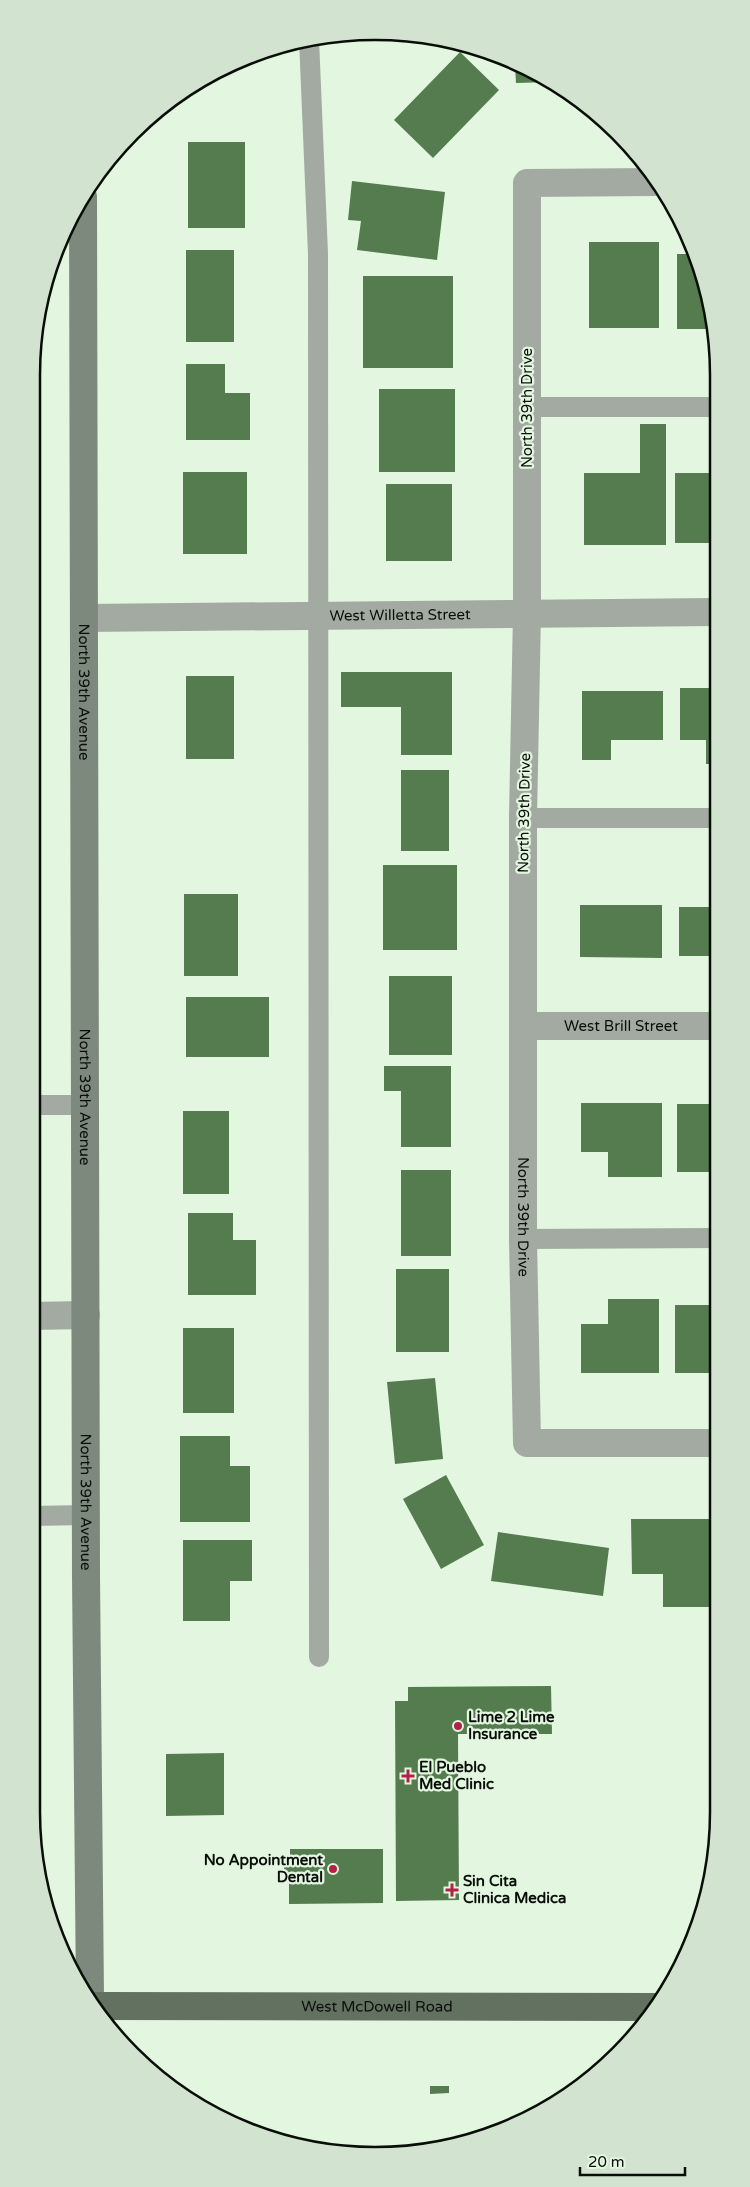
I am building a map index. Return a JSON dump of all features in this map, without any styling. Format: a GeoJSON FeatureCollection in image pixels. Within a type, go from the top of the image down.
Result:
{"type":"FeatureCollection","features":[{"type":"Feature","properties":{"kind":"main road","name":"West McDowell Road"},"geometry":{"type":"LineString","coordinates":[[102,2006],[648,2007]]}},
{"type":"Feature","properties":{"kind":"street","name":"North 39th Drive"},"geometry":{"type":"LineString","coordinates":[[649,182],[527,183],[527,612],[523,818],[523,1239],[527,1443],[710,1443]]}},
{"type":"Feature","properties":{"kind":"street","name":"North 39th Avenue"},"geometry":{"type":"LineString","coordinates":[[78,221],[84,618],[86,1515],[90,1988]]}},
{"type":"Feature","properties":{"kind":"street","name":"West Willetta Street"},"geometry":{"type":"LineString","coordinates":[[84,618],[318,614],[710,612]]}},
{"type":"Feature","properties":{"kind":"street","name":"West Brill Street"},"geometry":{"type":"LineString","coordinates":[[523,1026],[710,1026]]}},
{"type":"Feature","properties":{"kind":"street"},"geometry":{"type":"LineString","coordinates":[[40,1316],[86,1315]]}},
{"type":"Feature","properties":{"kind":"lane"},"geometry":{"type":"LineString","coordinates":[[309,46],[318,254],[319,1657]]}},
{"type":"Feature","properties":{"kind":"lane"},"geometry":{"type":"LineString","coordinates":[[527,406],[710,406]]}},
{"type":"Feature","properties":{"kind":"lane"},"geometry":{"type":"LineString","coordinates":[[523,818],[710,818]]}},
{"type":"Feature","properties":{"kind":"lane"},"geometry":{"type":"LineString","coordinates":[[40,1105],[85,1105]]}},
{"type":"Feature","properties":{"kind":"lane"},"geometry":{"type":"LineString","coordinates":[[523,1239],[710,1238]]}},
{"type":"Feature","properties":{"kind":"lane"},"geometry":{"type":"LineString","coordinates":[[40,1516],[86,1515]]}},
{"type":"Feature","properties":{"kind":"building"},"geometry":{"type":"Polygon","coordinates":[[[460,52],[499,90],[433,158],[394,120],[460,52]]]}},
{"type":"Feature","properties":{"kind":"building"},"geometry":{"type":"Polygon","coordinates":[[[515,72],[537,82],[516,83],[515,72]]]}},
{"type":"Feature","properties":{"kind":"building"},"geometry":{"type":"Polygon","coordinates":[[[188,142],[245,142],[245,228],[188,228],[188,142]]]}},
{"type":"Feature","properties":{"kind":"building"},"geometry":{"type":"Polygon","coordinates":[[[352,181],[445,192],[437,260],[357,250],[361,221],[348,220],[352,181]]]}},
{"type":"Feature","properties":{"kind":"building"},"geometry":{"type":"Polygon","coordinates":[[[589,242],[659,242],[659,328],[589,328],[589,242]]]}},
{"type":"Feature","properties":{"kind":"building"},"geometry":{"type":"Polygon","coordinates":[[[186,250],[234,250],[234,342],[186,342],[186,250]]]}},
{"type":"Feature","properties":{"kind":"building"},"geometry":{"type":"Polygon","coordinates":[[[677,254],[687,254],[699,288],[707,329],[677,329],[677,254]]]}},
{"type":"Feature","properties":{"kind":"building"},"geometry":{"type":"Polygon","coordinates":[[[363,276],[453,276],[453,368],[363,368],[363,276]]]}},
{"type":"Feature","properties":{"kind":"building"},"geometry":{"type":"Polygon","coordinates":[[[186,364],[225,364],[225,393],[250,393],[250,440],[186,440],[186,364]]]}},
{"type":"Feature","properties":{"kind":"building"},"geometry":{"type":"Polygon","coordinates":[[[379,389],[455,389],[455,472],[379,472],[379,389]]]}},
{"type":"Feature","properties":{"kind":"building"},"geometry":{"type":"Polygon","coordinates":[[[640,424],[666,424],[666,545],[584,545],[584,473],[640,473],[640,424]]]}},
{"type":"Feature","properties":{"kind":"building"},"geometry":{"type":"Polygon","coordinates":[[[183,472],[247,472],[247,554],[183,554],[183,472]]]}},
{"type":"Feature","properties":{"kind":"building"},"geometry":{"type":"Polygon","coordinates":[[[675,473],[710,473],[710,543],[675,543],[675,473]]]}},
{"type":"Feature","properties":{"kind":"building"},"geometry":{"type":"Polygon","coordinates":[[[386,484],[452,484],[452,561],[386,561],[386,484]]]}},
{"type":"Feature","properties":{"kind":"building"},"geometry":{"type":"Polygon","coordinates":[[[341,672],[452,672],[452,755],[401,755],[401,707],[341,707],[341,672]]]}},
{"type":"Feature","properties":{"kind":"building"},"geometry":{"type":"Polygon","coordinates":[[[186,676],[234,676],[234,759],[186,759],[186,676]]]}},
{"type":"Feature","properties":{"kind":"building"},"geometry":{"type":"Polygon","coordinates":[[[680,688],[710,688],[710,764],[706,764],[706,740],[680,740],[680,688]]]}},
{"type":"Feature","properties":{"kind":"building"},"geometry":{"type":"Polygon","coordinates":[[[582,691],[663,691],[663,740],[611,740],[611,760],[582,760],[582,691]]]}},
{"type":"Feature","properties":{"kind":"building"},"geometry":{"type":"Polygon","coordinates":[[[401,770],[449,770],[449,851],[401,851],[401,770]]]}},
{"type":"Feature","properties":{"kind":"building"},"geometry":{"type":"Polygon","coordinates":[[[383,865],[457,865],[457,950],[383,950],[383,865]]]}},
{"type":"Feature","properties":{"kind":"building"},"geometry":{"type":"Polygon","coordinates":[[[184,894],[238,894],[238,976],[184,976],[184,894]]]}},
{"type":"Feature","properties":{"kind":"building"},"geometry":{"type":"Polygon","coordinates":[[[580,905],[662,905],[662,958],[580,957],[580,905]]]}},
{"type":"Feature","properties":{"kind":"building"},"geometry":{"type":"Polygon","coordinates":[[[679,907],[710,907],[710,956],[679,956],[679,907]]]}},
{"type":"Feature","properties":{"kind":"building"},"geometry":{"type":"Polygon","coordinates":[[[389,976],[452,976],[452,1055],[389,1055],[389,976]]]}},
{"type":"Feature","properties":{"kind":"building"},"geometry":{"type":"Polygon","coordinates":[[[186,997],[269,997],[269,1057],[186,1057],[186,997]]]}},
{"type":"Feature","properties":{"kind":"building"},"geometry":{"type":"Polygon","coordinates":[[[384,1066],[451,1066],[451,1147],[401,1147],[401,1091],[384,1091],[384,1066]]]}},
{"type":"Feature","properties":{"kind":"building"},"geometry":{"type":"Polygon","coordinates":[[[581,1103],[662,1103],[662,1177],[608,1177],[608,1152],[581,1152],[581,1103]]]}},
{"type":"Feature","properties":{"kind":"building"},"geometry":{"type":"Polygon","coordinates":[[[677,1104],[710,1104],[710,1172],[677,1172],[677,1104]]]}},
{"type":"Feature","properties":{"kind":"building"},"geometry":{"type":"Polygon","coordinates":[[[183,1111],[229,1111],[229,1194],[183,1194],[183,1111]]]}},
{"type":"Feature","properties":{"kind":"building"},"geometry":{"type":"Polygon","coordinates":[[[401,1170],[451,1170],[451,1256],[401,1256],[401,1170]]]}},
{"type":"Feature","properties":{"kind":"building"},"geometry":{"type":"Polygon","coordinates":[[[188,1213],[233,1213],[233,1240],[256,1240],[256,1295],[188,1295],[188,1213]]]}},
{"type":"Feature","properties":{"kind":"building"},"geometry":{"type":"Polygon","coordinates":[[[396,1269],[449,1269],[449,1352],[396,1352],[396,1269]]]}},
{"type":"Feature","properties":{"kind":"building"},"geometry":{"type":"Polygon","coordinates":[[[608,1299],[659,1299],[659,1373],[581,1373],[581,1324],[608,1324],[608,1299]]]}},
{"type":"Feature","properties":{"kind":"building"},"geometry":{"type":"Polygon","coordinates":[[[675,1305],[710,1305],[710,1373],[675,1373],[675,1305]]]}},
{"type":"Feature","properties":{"kind":"building"},"geometry":{"type":"Polygon","coordinates":[[[183,1328],[234,1328],[234,1413],[183,1413],[183,1328]]]}},
{"type":"Feature","properties":{"kind":"building"},"geometry":{"type":"Polygon","coordinates":[[[435,1378],[443,1459],[395,1464],[387,1382],[435,1378]]]}},
{"type":"Feature","properties":{"kind":"building"},"geometry":{"type":"Polygon","coordinates":[[[180,1436],[230,1436],[230,1466],[250,1466],[250,1522],[180,1522],[180,1436]]]}},
{"type":"Feature","properties":{"kind":"building"},"geometry":{"type":"Polygon","coordinates":[[[446,1475],[484,1545],[441,1569],[403,1499],[446,1475]]]}},
{"type":"Feature","properties":{"kind":"building"},"geometry":{"type":"Polygon","coordinates":[[[631,1519],[710,1519],[710,1607],[663,1607],[663,1574],[632,1574],[631,1519]]]}},
{"type":"Feature","properties":{"kind":"building"},"geometry":{"type":"Polygon","coordinates":[[[498,1532],[609,1548],[603,1596],[491,1581],[498,1532]]]}},
{"type":"Feature","properties":{"kind":"building"},"geometry":{"type":"Polygon","coordinates":[[[183,1540],[252,1540],[252,1581],[230,1581],[230,1621],[183,1621],[183,1540]]]}},
{"type":"Feature","properties":{"kind":"building"},"geometry":{"type":"Polygon","coordinates":[[[551,1686],[552,1734],[458,1734],[459,1900],[396,1901],[395,1701],[408,1701],[408,1687],[551,1686]]]}},
{"type":"Feature","properties":{"kind":"building"},"geometry":{"type":"Polygon","coordinates":[[[224,1753],[224,1815],[166,1816],[166,1754],[224,1753]]]}},
{"type":"Feature","properties":{"kind":"building","name":"No Appointment Dental"},"geometry":{"type":"Polygon","coordinates":[[[290,1849],[383,1849],[383,1903],[289,1904],[289,1878],[284,1878],[284,1860],[290,1860],[290,1849]]]}},
{"type":"Feature","properties":{"kind":"building"},"geometry":{"type":"Polygon","coordinates":[[[430,2086],[449,2086],[449,2093],[430,2094],[430,2086]]]}},
{"type":"Feature","properties":{"kind":"place","name":"Lime 2 Lime Insurance"},"geometry":{"type":"Point","coordinates":[458,1726]}},
{"type":"Feature","properties":{"kind":"place","name":"El Pueblo Med Clinic"},"geometry":{"type":"Point","coordinates":[408,1776]}},
{"type":"Feature","properties":{"kind":"place","name":"No Appointment Dental"},"geometry":{"type":"Point","coordinates":[333,1869]}},
{"type":"Feature","properties":{"kind":"place","name":"Sin Cita Clinica Medica"},"geometry":{"type":"Point","coordinates":[452,1890]}}]}
